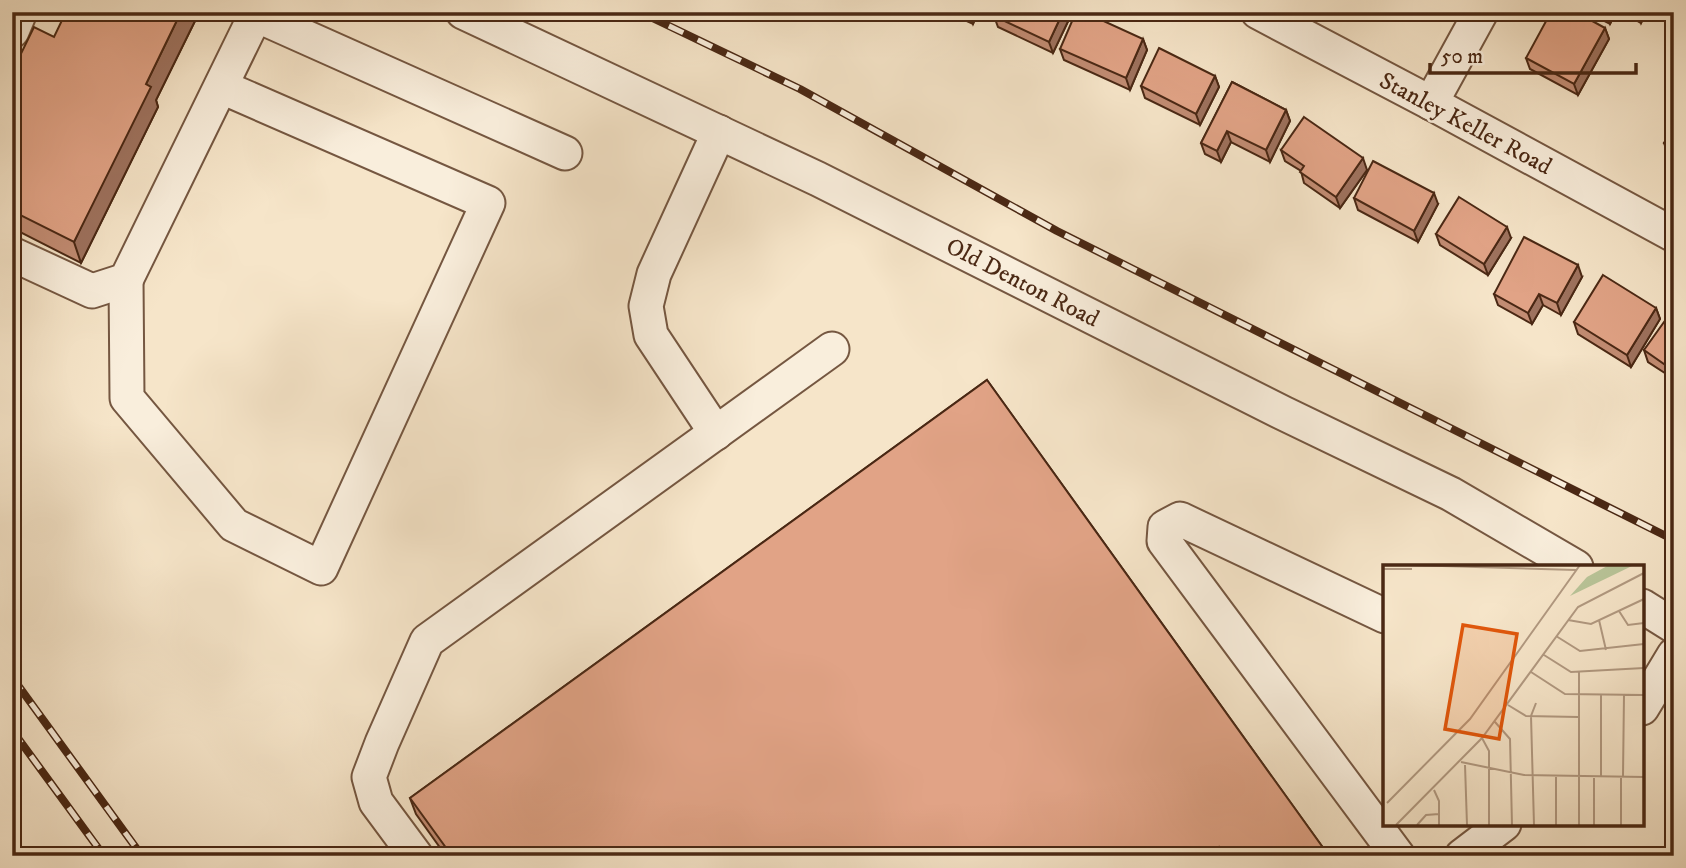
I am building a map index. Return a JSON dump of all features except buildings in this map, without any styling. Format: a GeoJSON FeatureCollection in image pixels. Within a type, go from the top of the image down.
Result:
{"type":"FeatureCollection","features":[{"type":"Feature","properties":{"kind":"street"},"geometry":{"type":"LineString","coordinates":[[12,31],[20,12]]}},
{"type":"Feature","properties":{"kind":"street","name":"Old Denton Road"},"geometry":{"type":"LineString","coordinates":[[463,12],[818,179],[1283,413],[1451,494],[1573,565]]}},
{"type":"Feature","properties":{"kind":"street","name":"Stanley Keller Road"},"geometry":{"type":"LineString","coordinates":[[1258,12],[1674,235]]}},
{"type":"Feature","properties":{"kind":"street"},"geometry":{"type":"LineString","coordinates":[[1431,103],[1481,12]]}},
{"type":"Feature","properties":{"kind":"street"},"geometry":{"type":"LineString","coordinates":[[222,87],[488,204],[321,568],[233,525],[127,398],[126,280],[256,14],[565,153]]}},
{"type":"Feature","properties":{"kind":"street"},"geometry":{"type":"LineString","coordinates":[[716,433],[651,335],[646,306],[654,274],[719,132]]}},
{"type":"Feature","properties":{"kind":"street"},"geometry":{"type":"LineString","coordinates":[[12,254],[92,290],[126,280]]}},
{"type":"Feature","properties":{"kind":"street"},"geometry":{"type":"LineString","coordinates":[[416,856],[376,802],[369,777],[428,641],[832,349]]}},
{"type":"Feature","properties":{"kind":"street"},"geometry":{"type":"LineString","coordinates":[[1383,615],[1180,519],[1165,527],[1164,541],[1380,822],[1398,856]]}},
{"type":"Feature","properties":{"kind":"street"},"geometry":{"type":"LineString","coordinates":[[1644,607],[1674,626]]}},
{"type":"Feature","properties":{"kind":"street"},"geometry":{"type":"LineString","coordinates":[[1644,705],[1674,655]]}},
{"type":"Feature","properties":{"kind":"street"},"geometry":{"type":"LineString","coordinates":[[1462,856],[1501,826]]}},
{"type":"Feature","properties":{"kind":"railway"},"geometry":{"type":"LineString","coordinates":[[640,12],[800,89],[1057,231],[1674,540]]}},
{"type":"Feature","properties":{"kind":"railway"},"geometry":{"type":"LineString","coordinates":[[12,677],[142,856]]}},
{"type":"Feature","properties":{"kind":"railway"},"geometry":{"type":"LineString","coordinates":[[12,730],[104,856]]}}]}
